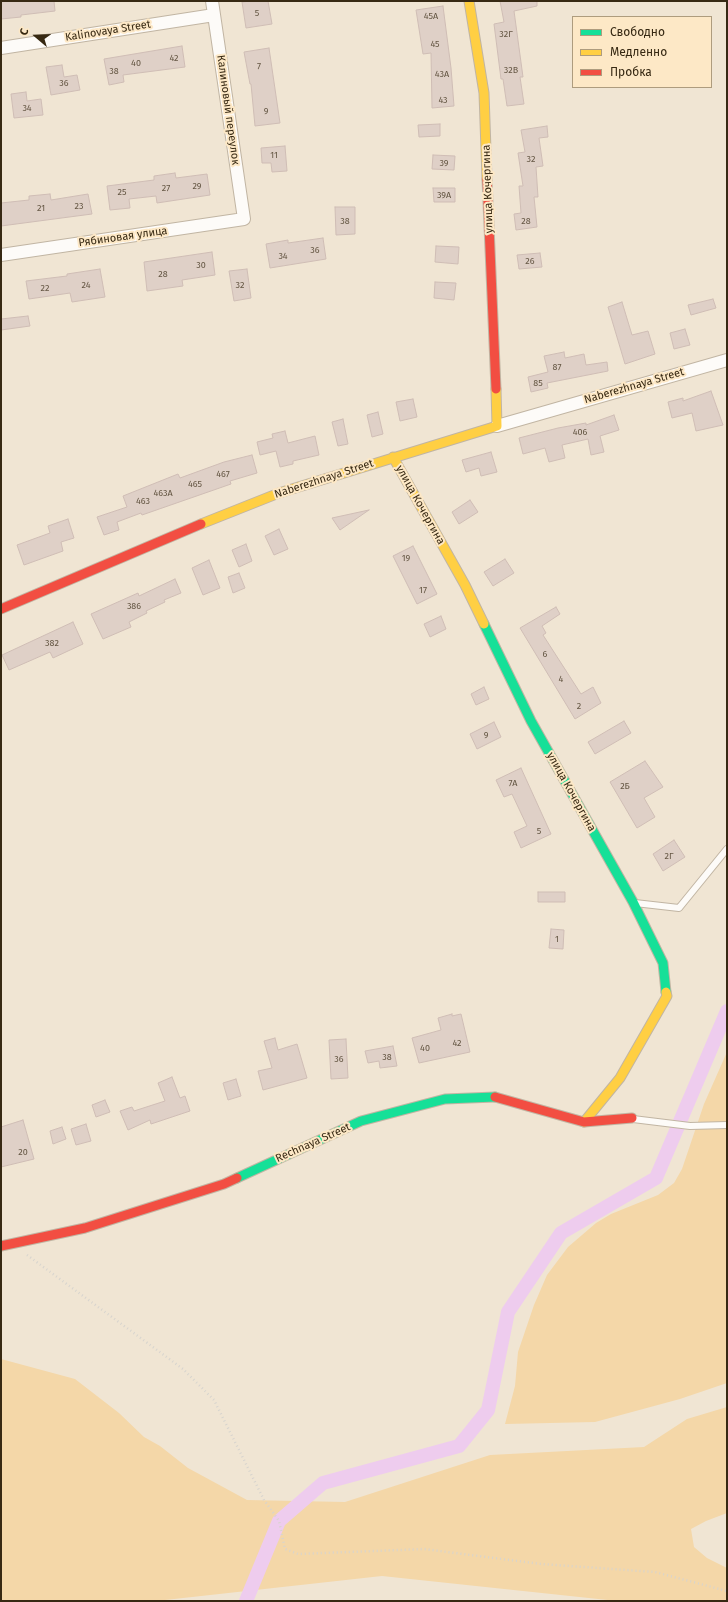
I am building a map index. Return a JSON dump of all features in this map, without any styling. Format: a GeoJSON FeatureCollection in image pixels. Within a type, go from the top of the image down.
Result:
{"type":"FeatureCollection","features":[{"type":"Feature","properties":{"kind":"street","name":"Калиновый переулок"},"geometry":{"type":"LineString","coordinates":[[212,1],[244,219]]}},
{"type":"Feature","properties":{"kind":"street","name":"улица Кочергина"},"geometry":{"type":"LineString","coordinates":[[470,1],[484,93],[497,426]]}},
{"type":"Feature","properties":{"kind":"street","name":"Kalinovaya Street"},"geometry":{"type":"LineString","coordinates":[[1,48],[214,15]]}},
{"type":"Feature","properties":{"kind":"street","name":"Рябиновая улица"},"geometry":{"type":"LineString","coordinates":[[1,255],[244,219]]}},
{"type":"Feature","properties":{"kind":"street","name":"Naberezhnaya Street"},"geometry":{"type":"LineString","coordinates":[[1,609],[161,540],[279,493],[497,426],[727,360]]}},
{"type":"Feature","properties":{"kind":"street","name":"улица Кочергина"},"geometry":{"type":"LineString","coordinates":[[393,457],[465,585],[531,721],[633,902],[663,963],[667,996],[620,1078],[584,1122]]}},
{"type":"Feature","properties":{"kind":"street","name":"Rechnaya Street"},"geometry":{"type":"LineString","coordinates":[[1,1246],[86,1228],[224,1184],[361,1121],[445,1099],[498,1097],[584,1122],[632,1118]]}},
{"type":"Feature","properties":{"kind":"lane"},"geometry":{"type":"LineString","coordinates":[[633,902],[679,908],[727,849]]}},
{"type":"Feature","properties":{"kind":"lane"},"geometry":{"type":"LineString","coordinates":[[632,1118],[690,1126],[727,1125]]}},
{"type":"Feature","properties":{"kind":"path"},"geometry":{"type":"LineString","coordinates":[[12,1244],[183,1369],[214,1400],[264,1500],[279,1521],[285,1549],[298,1554],[424,1550],[541,1564],[655,1572],[727,1591]]}},
{"type":"Feature","properties":{"kind":"shaded area"},"geometry":{"type":"Polygon","coordinates":[[[727,1052],[727,1383],[680,1399],[595,1422],[505,1424],[515,1386],[518,1352],[534,1305],[547,1275],[568,1247],[596,1223],[611,1214],[658,1195],[674,1183],[682,1169],[704,1104],[727,1052]]]}},
{"type":"Feature","properties":{"kind":"shaded area"},"geometry":{"type":"Polygon","coordinates":[[[1,1359],[75,1379],[119,1413],[144,1437],[160,1446],[188,1468],[247,1500],[345,1502],[490,1455],[644,1447],[687,1419],[727,1407],[727,1513],[706,1521],[691,1529],[694,1547],[707,1558],[727,1568],[727,1601],[617,1601],[382,1576],[156,1601],[1,1601],[1,1359]]]}},
{"type":"Feature","properties":{"kind":"building"},"geometry":{"type":"Polygon","coordinates":[[[1,1],[54,1],[55,11],[1,19],[1,1]]]}},
{"type":"Feature","properties":{"kind":"building"},"geometry":{"type":"Polygon","coordinates":[[[268,1],[272,24],[246,28],[242,2],[268,1]]]}},
{"type":"Feature","properties":{"kind":"building"},"geometry":{"type":"Polygon","coordinates":[[[500,1],[537,1],[537,6],[514,11],[523,77],[520,77],[524,104],[507,106],[503,79],[501,79],[494,24],[504,22],[500,1]]]}},
{"type":"Feature","properties":{"kind":"building"},"geometry":{"type":"Polygon","coordinates":[[[443,6],[454,106],[432,108],[431,53],[423,54],[416,10],[443,6]]]}},
{"type":"Feature","properties":{"kind":"building"},"geometry":{"type":"Polygon","coordinates":[[[182,46],[185,67],[123,75],[124,82],[109,85],[104,59],[182,46]]]}},
{"type":"Feature","properties":{"kind":"building"},"geometry":{"type":"Polygon","coordinates":[[[269,48],[280,123],[255,126],[251,84],[244,52],[269,48]]]}},
{"type":"Feature","properties":{"kind":"building"},"geometry":{"type":"Polygon","coordinates":[[[62,65],[64,77],[77,75],[80,90],[51,95],[46,67],[62,65]]]}},
{"type":"Feature","properties":{"kind":"building"},"geometry":{"type":"Polygon","coordinates":[[[26,92],[27,101],[41,99],[43,115],[14,118],[11,94],[26,92]]]}},
{"type":"Feature","properties":{"kind":"building"},"geometry":{"type":"Polygon","coordinates":[[[440,124],[440,136],[419,137],[418,125],[440,124]]]}},
{"type":"Feature","properties":{"kind":"building"},"geometry":{"type":"Polygon","coordinates":[[[547,126],[548,137],[539,138],[543,166],[536,167],[538,197],[534,197],[537,227],[516,230],[514,214],[521,213],[519,186],[523,186],[518,153],[525,152],[521,130],[547,126]]]}},
{"type":"Feature","properties":{"kind":"building"},"geometry":{"type":"Polygon","coordinates":[[[285,146],[287,171],[272,172],[271,163],[262,163],[261,148],[285,146]]]}},
{"type":"Feature","properties":{"kind":"building"},"geometry":{"type":"Polygon","coordinates":[[[433,155],[455,156],[454,170],[432,169],[433,155]]]}},
{"type":"Feature","properties":{"kind":"building"},"geometry":{"type":"Polygon","coordinates":[[[175,173],[176,178],[207,174],[210,195],[157,203],[156,196],[129,199],[130,208],[110,210],[107,186],[154,180],[154,176],[175,173]]]}},
{"type":"Feature","properties":{"kind":"building"},"geometry":{"type":"Polygon","coordinates":[[[433,188],[455,188],[455,202],[434,202],[433,188]]]}},
{"type":"Feature","properties":{"kind":"building"},"geometry":{"type":"Polygon","coordinates":[[[50,194],[51,200],[88,194],[92,214],[1,226],[1,203],[29,200],[29,196],[50,194]]]}},
{"type":"Feature","properties":{"kind":"building"},"geometry":{"type":"Polygon","coordinates":[[[335,207],[355,207],[355,234],[336,235],[335,207]]]}},
{"type":"Feature","properties":{"kind":"building"},"geometry":{"type":"Polygon","coordinates":[[[323,238],[326,259],[270,268],[266,244],[288,240],[288,243],[323,238]]]}},
{"type":"Feature","properties":{"kind":"building"},"geometry":{"type":"Polygon","coordinates":[[[436,246],[459,247],[458,264],[435,262],[436,246]]]}},
{"type":"Feature","properties":{"kind":"building"},"geometry":{"type":"Polygon","coordinates":[[[212,252],[215,275],[182,280],[183,286],[147,291],[144,262],[212,252]]]}},
{"type":"Feature","properties":{"kind":"building"},"geometry":{"type":"Polygon","coordinates":[[[540,253],[542,267],[519,269],[517,255],[540,253]]]}},
{"type":"Feature","properties":{"kind":"building"},"geometry":{"type":"Polygon","coordinates":[[[100,269],[105,297],[72,302],[70,293],[29,299],[26,281],[67,276],[67,274],[100,269]]]}},
{"type":"Feature","properties":{"kind":"building"},"geometry":{"type":"Polygon","coordinates":[[[247,269],[251,298],[234,301],[229,271],[247,269]]]}},
{"type":"Feature","properties":{"kind":"building"},"geometry":{"type":"Polygon","coordinates":[[[435,282],[456,283],[454,300],[434,298],[435,282]]]}},
{"type":"Feature","properties":{"kind":"building"},"geometry":{"type":"Polygon","coordinates":[[[713,299],[716,308],[691,315],[688,305],[713,299]]]}},
{"type":"Feature","properties":{"kind":"building"},"geometry":{"type":"Polygon","coordinates":[[[622,302],[632,335],[648,331],[655,354],[625,364],[608,307],[622,302]]]}},
{"type":"Feature","properties":{"kind":"building"},"geometry":{"type":"Polygon","coordinates":[[[28,316],[30,326],[1,330],[1,319],[28,316]]]}},
{"type":"Feature","properties":{"kind":"building"},"geometry":{"type":"Polygon","coordinates":[[[685,329],[690,345],[674,349],[670,333],[685,329]]]}},
{"type":"Feature","properties":{"kind":"building"},"geometry":{"type":"Polygon","coordinates":[[[564,352],[565,358],[584,354],[586,365],[607,362],[608,371],[547,383],[548,388],[531,392],[528,377],[548,372],[544,356],[564,352]]]}},
{"type":"Feature","properties":{"kind":"building"},"geometry":{"type":"Polygon","coordinates":[[[711,391],[723,425],[696,431],[692,413],[672,418],[668,402],[683,398],[683,401],[711,391]]]}},
{"type":"Feature","properties":{"kind":"building"},"geometry":{"type":"Polygon","coordinates":[[[413,399],[417,417],[400,421],[396,402],[413,399]]]}},
{"type":"Feature","properties":{"kind":"building"},"geometry":{"type":"Polygon","coordinates":[[[378,412],[383,434],[372,437],[367,415],[378,412]]]}},
{"type":"Feature","properties":{"kind":"building"},"geometry":{"type":"Polygon","coordinates":[[[614,415],[619,430],[600,436],[604,452],[591,455],[588,439],[562,445],[565,458],[549,462],[545,448],[523,454],[519,438],[558,428],[586,423],[586,425],[614,415]]]}},
{"type":"Feature","properties":{"kind":"building"},"geometry":{"type":"Polygon","coordinates":[[[343,419],[348,444],[338,446],[332,422],[343,419]]]}},
{"type":"Feature","properties":{"kind":"building"},"geometry":{"type":"Polygon","coordinates":[[[285,431],[288,443],[315,436],[319,455],[293,461],[293,464],[280,467],[276,451],[260,455],[257,442],[273,438],[272,434],[285,431]]]}},
{"type":"Feature","properties":{"kind":"building"},"geometry":{"type":"Polygon","coordinates":[[[491,452],[497,472],[481,476],[479,468],[466,472],[462,460],[491,452]]]}},
{"type":"Feature","properties":{"kind":"building"},"geometry":{"type":"Polygon","coordinates":[[[252,455],[257,473],[230,481],[231,484],[142,515],[141,513],[117,522],[119,530],[104,535],[97,517],[127,507],[123,496],[178,474],[180,478],[224,462],[252,455]]]}},
{"type":"Feature","properties":{"kind":"building"},"geometry":{"type":"Polygon","coordinates":[[[470,500],[478,512],[459,524],[452,512],[470,500]]]}},
{"type":"Feature","properties":{"kind":"building"},"geometry":{"type":"Polygon","coordinates":[[[369,510],[340,530],[332,518],[369,510]]]}},
{"type":"Feature","properties":{"kind":"building"},"geometry":{"type":"Polygon","coordinates":[[[68,519],[74,538],[61,542],[63,551],[24,565],[17,545],[50,533],[48,526],[68,519]]]}},
{"type":"Feature","properties":{"kind":"building"},"geometry":{"type":"Polygon","coordinates":[[[279,529],[288,549],[274,555],[265,536],[279,529]]]}},
{"type":"Feature","properties":{"kind":"building"},"geometry":{"type":"Polygon","coordinates":[[[246,544],[252,561],[239,567],[232,550],[246,544]]]}},
{"type":"Feature","properties":{"kind":"building"},"geometry":{"type":"Polygon","coordinates":[[[413,546],[437,594],[417,604],[393,556],[413,546]]]}},
{"type":"Feature","properties":{"kind":"building"},"geometry":{"type":"Polygon","coordinates":[[[505,559],[514,573],[493,586],[484,572],[505,559]]]}},
{"type":"Feature","properties":{"kind":"building"},"geometry":{"type":"Polygon","coordinates":[[[209,560],[220,588],[203,595],[192,568],[209,560]]]}},
{"type":"Feature","properties":{"kind":"building"},"geometry":{"type":"Polygon","coordinates":[[[239,573],[245,588],[233,593],[228,577],[239,573]]]}},
{"type":"Feature","properties":{"kind":"building"},"geometry":{"type":"Polygon","coordinates":[[[175,579],[181,593],[164,600],[165,602],[146,611],[147,613],[129,622],[131,627],[103,639],[91,614],[138,593],[139,596],[175,579]]]}},
{"type":"Feature","properties":{"kind":"building"},"geometry":{"type":"Polygon","coordinates":[[[556,607],[560,614],[542,626],[546,633],[543,635],[581,694],[593,687],[601,703],[575,719],[520,628],[556,607]]]}},
{"type":"Feature","properties":{"kind":"building"},"geometry":{"type":"Polygon","coordinates":[[[441,616],[446,629],[430,637],[424,624],[441,616]]]}},
{"type":"Feature","properties":{"kind":"building"},"geometry":{"type":"Polygon","coordinates":[[[73,622],[83,644],[53,658],[50,652],[9,670],[2,655],[73,622]]]}},
{"type":"Feature","properties":{"kind":"building"},"geometry":{"type":"Polygon","coordinates":[[[484,687],[489,699],[476,705],[471,694],[484,687]]]}},
{"type":"Feature","properties":{"kind":"building"},"geometry":{"type":"Polygon","coordinates":[[[624,721],[631,733],[595,754],[588,742],[624,721]]]}},
{"type":"Feature","properties":{"kind":"building"},"geometry":{"type":"Polygon","coordinates":[[[494,722],[501,737],[477,749],[470,734],[494,722]]]}},
{"type":"Feature","properties":{"kind":"building"},"geometry":{"type":"Polygon","coordinates":[[[645,761],[663,787],[644,798],[655,817],[637,828],[610,782],[645,761]]]}},
{"type":"Feature","properties":{"kind":"building"},"geometry":{"type":"Polygon","coordinates":[[[521,768],[551,834],[521,848],[514,832],[527,826],[512,794],[504,797],[496,780],[521,768]]]}},
{"type":"Feature","properties":{"kind":"building"},"geometry":{"type":"Polygon","coordinates":[[[674,840],[685,857],[663,871],[653,854],[674,840]]]}},
{"type":"Feature","properties":{"kind":"building"},"geometry":{"type":"Polygon","coordinates":[[[538,892],[565,892],[565,902],[538,902],[538,892]]]}},
{"type":"Feature","properties":{"kind":"building"},"geometry":{"type":"Polygon","coordinates":[[[551,929],[564,930],[563,949],[549,948],[551,929]]]}},
{"type":"Feature","properties":{"kind":"building"},"geometry":{"type":"Polygon","coordinates":[[[452,1014],[452,1016],[461,1014],[470,1052],[419,1063],[412,1038],[441,1030],[438,1018],[452,1014]]]}},
{"type":"Feature","properties":{"kind":"building"},"geometry":{"type":"Polygon","coordinates":[[[275,1038],[278,1050],[297,1044],[307,1078],[263,1090],[258,1071],[272,1068],[264,1041],[275,1038]]]}},
{"type":"Feature","properties":{"kind":"building"},"geometry":{"type":"Polygon","coordinates":[[[346,1039],[348,1078],[331,1079],[329,1040],[346,1039]]]}},
{"type":"Feature","properties":{"kind":"building"},"geometry":{"type":"Polygon","coordinates":[[[393,1046],[397,1066],[380,1068],[379,1061],[368,1063],[365,1051],[393,1046]]]}},
{"type":"Feature","properties":{"kind":"building"},"geometry":{"type":"Polygon","coordinates":[[[172,1077],[180,1098],[185,1096],[190,1111],[151,1124],[150,1120],[128,1130],[120,1111],[132,1107],[134,1111],[165,1101],[158,1083],[172,1077]]]}},
{"type":"Feature","properties":{"kind":"building"},"geometry":{"type":"Polygon","coordinates":[[[236,1079],[241,1096],[228,1100],[223,1083],[236,1079]]]}},
{"type":"Feature","properties":{"kind":"building"},"geometry":{"type":"Polygon","coordinates":[[[105,1100],[110,1112],[96,1117],[92,1105],[105,1100]]]}},
{"type":"Feature","properties":{"kind":"building"},"geometry":{"type":"Polygon","coordinates":[[[23,1120],[34,1159],[1,1167],[1,1127],[23,1120]]]}},
{"type":"Feature","properties":{"kind":"building"},"geometry":{"type":"Polygon","coordinates":[[[86,1124],[91,1141],[76,1145],[71,1129],[86,1124]]]}},
{"type":"Feature","properties":{"kind":"building"},"geometry":{"type":"Polygon","coordinates":[[[62,1127],[66,1139],[53,1144],[50,1131],[62,1127]]]}},
{"type":"Feature","properties":{"kind":"waterway"},"geometry":{"type":"LineString","coordinates":[[246,1601],[279,1521],[323,1483],[459,1446],[488,1410],[508,1312],[561,1233],[656,1178],[727,1011]]}},
{"type":"Feature","properties":{"kind":"traffic: fast"},"geometry":{"type":"LineString","coordinates":[[484,624],[531,721],[633,902],[663,963],[666,992]]}},
{"type":"Feature","properties":{"kind":"traffic: fast"},"geometry":{"type":"LineString","coordinates":[[237,1178],[361,1121],[445,1099],[495,1097]]}},
{"type":"Feature","properties":{"kind":"traffic: slow"},"geometry":{"type":"LineString","coordinates":[[469,1],[484,93],[487,179]]}},
{"type":"Feature","properties":{"kind":"traffic: slow"},"geometry":{"type":"LineString","coordinates":[[201,524],[279,493],[497,426],[496,389]]}},
{"type":"Feature","properties":{"kind":"traffic: slow"},"geometry":{"type":"LineString","coordinates":[[393,457],[465,585],[484,624]]}},
{"type":"Feature","properties":{"kind":"traffic: slow"},"geometry":{"type":"LineString","coordinates":[[584,1122],[620,1078],[667,996],[666,992]]}},
{"type":"Feature","properties":{"kind":"traffic: jam"},"geometry":{"type":"LineString","coordinates":[[487,179],[496,389]]}},
{"type":"Feature","properties":{"kind":"traffic: jam"},"geometry":{"type":"LineString","coordinates":[[1,609],[201,524]]}},
{"type":"Feature","properties":{"kind":"traffic: jam"},"geometry":{"type":"LineString","coordinates":[[495,1097],[584,1122],[632,1118]]}},
{"type":"Feature","properties":{"kind":"traffic: jam"},"geometry":{"type":"LineString","coordinates":[[1,1246],[85,1228],[224,1184],[237,1178]]}}]}
